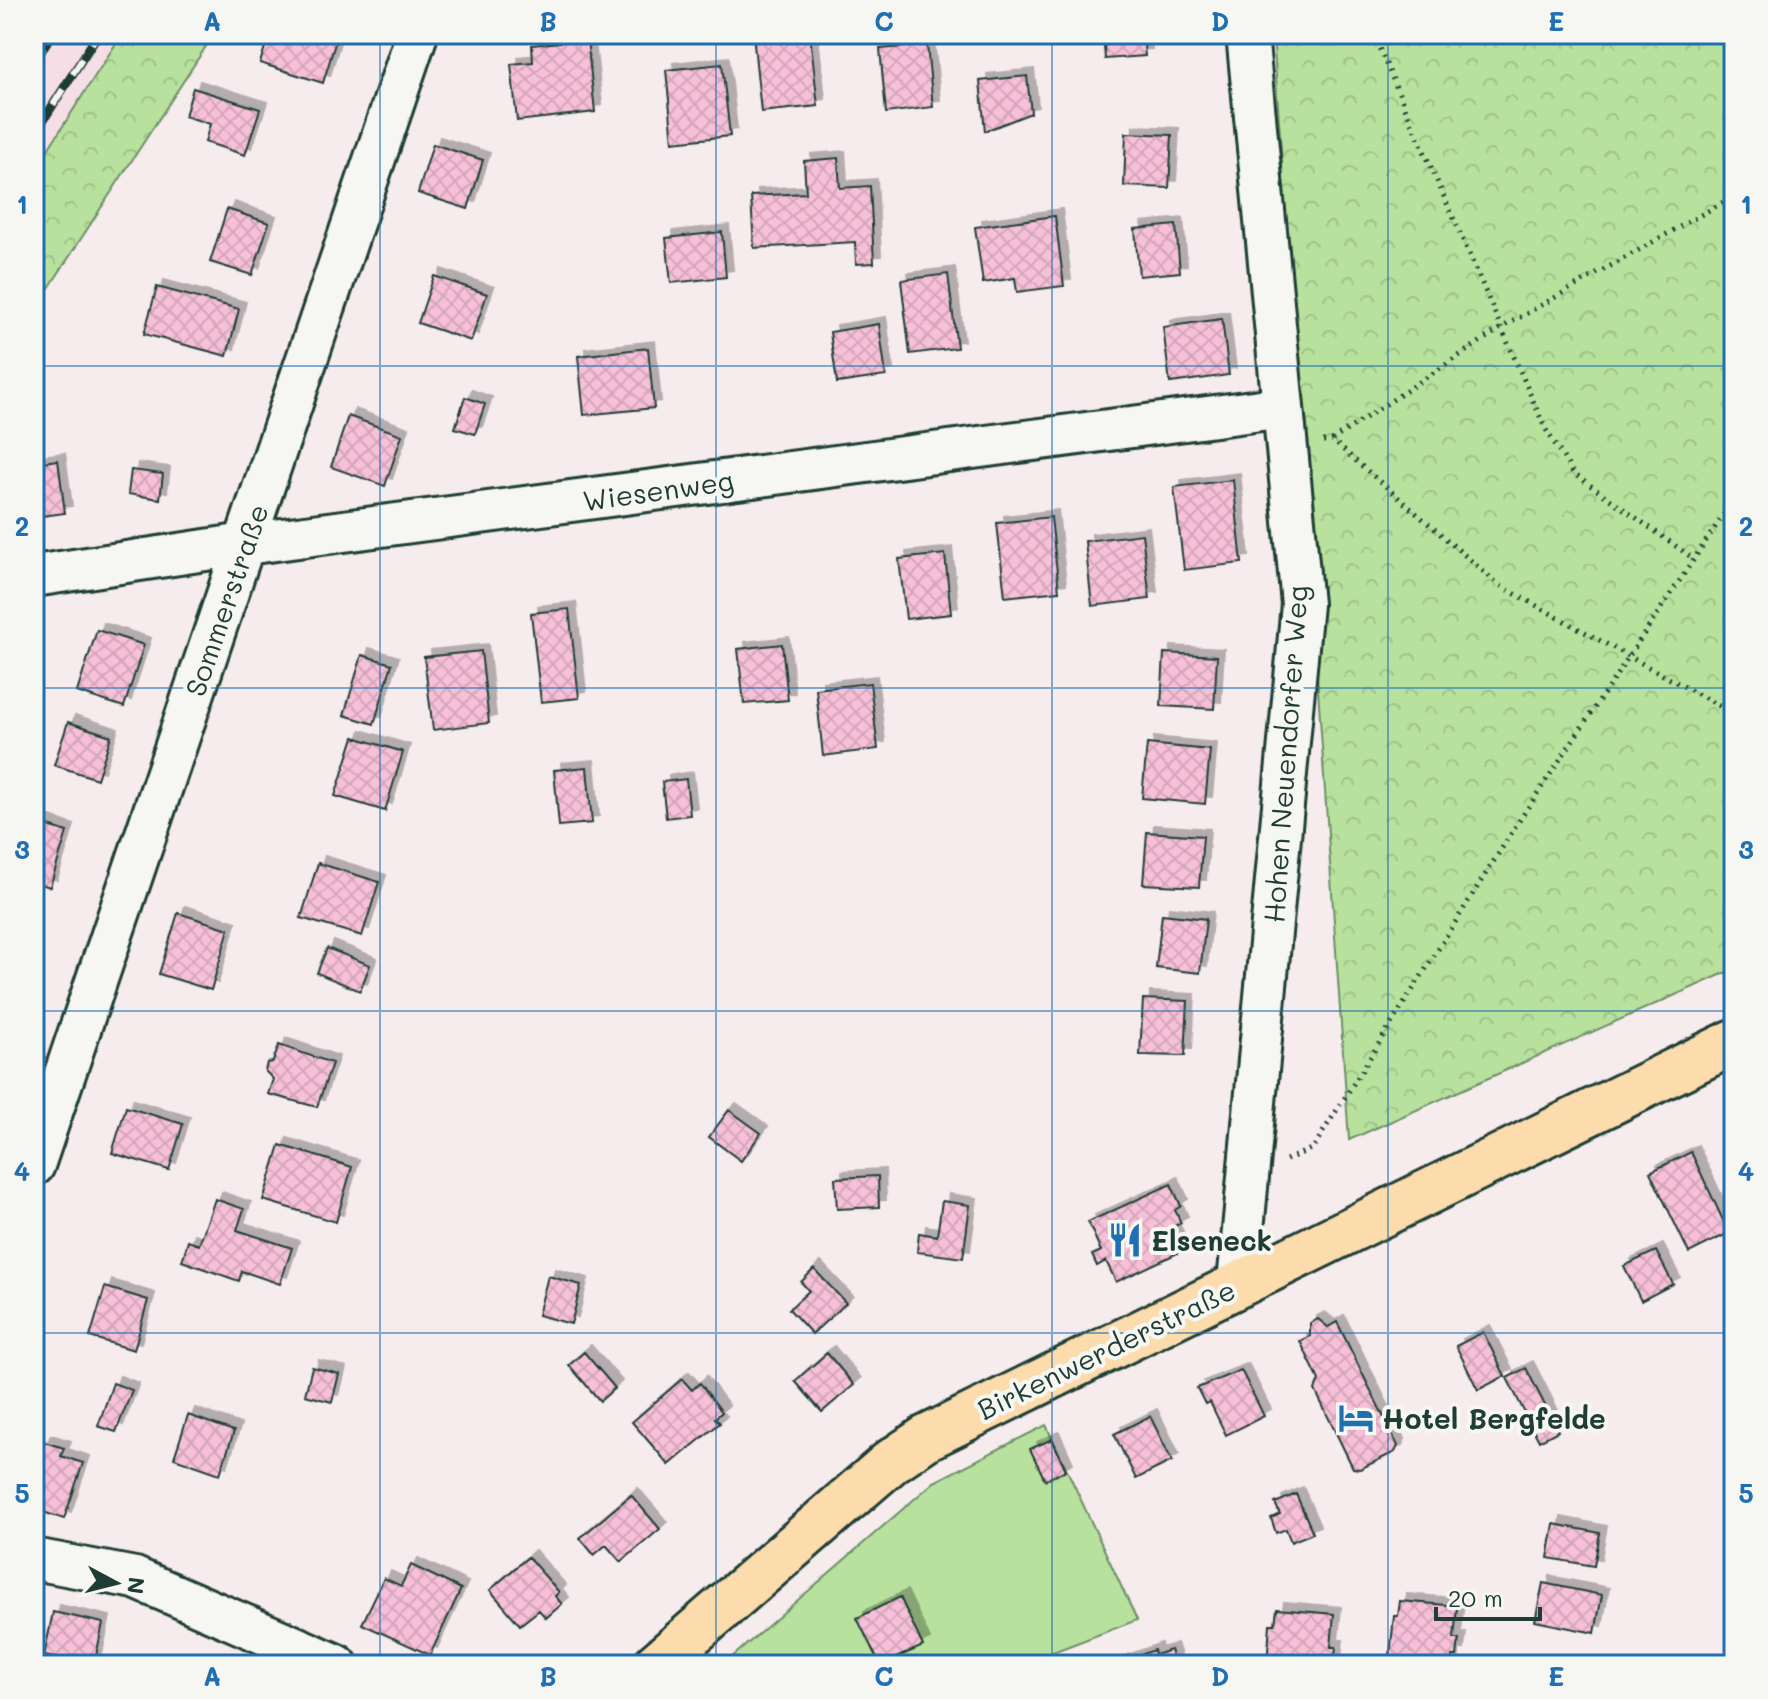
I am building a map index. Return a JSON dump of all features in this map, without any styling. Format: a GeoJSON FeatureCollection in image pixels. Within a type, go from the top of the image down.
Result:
{"type":"FeatureCollection","features":[{"type":"Feature","properties":{"kind":"main road","name":"Birkenwerderstraße"},"geometry":{"type":"LineString","coordinates":[[656,1665],[909,1449],[1238,1283],[1734,1042]]}},
{"type":"Feature","properties":{"kind":"street","name":"Sommerstraße"},"geometry":{"type":"LineString","coordinates":[[34,1165],[417,34]]}},
{"type":"Feature","properties":{"kind":"street","name":"Hohen Neuendorfer Weg"},"geometry":{"type":"LineString","coordinates":[[1238,1283],[1302,604],[1247,34]]}},
{"type":"Feature","properties":{"kind":"street","name":"Wiesenweg"},"geometry":{"type":"LineString","coordinates":[[34,576],[245,544],[1285,426]]}},
{"type":"Feature","properties":{"kind":"street"},"geometry":{"type":"LineString","coordinates":[[34,1559],[135,1578],[337,1665]]}},
{"type":"Feature","properties":{"kind":"path"},"geometry":{"type":"LineString","coordinates":[[1373,34],[1545,428],[1573,473],[1694,559]]}},
{"type":"Feature","properties":{"kind":"path"},"geometry":{"type":"LineString","coordinates":[[1332,440],[1501,328],[1734,196]]}},
{"type":"Feature","properties":{"kind":"path"},"geometry":{"type":"LineString","coordinates":[[1285,426],[1332,440],[1499,585],[1734,714]]}},
{"type":"Feature","properties":{"kind":"path"},"geometry":{"type":"LineString","coordinates":[[1249,1176],[1313,1148],[1510,834],[1734,499]]}},
{"type":"Feature","properties":{"kind":"shaded area"},"geometry":{"type":"Polygon","coordinates":[[[34,34],[122,34],[34,171],[34,34]]]}},
{"type":"Feature","properties":{"kind":"green space"},"geometry":{"type":"Polygon","coordinates":[[[122,34],[214,34],[34,311],[34,171],[122,34]]]}},
{"type":"Feature","properties":{"kind":"green space"},"geometry":{"type":"Polygon","coordinates":[[[1273,34],[1734,34],[1734,969],[1349,1140],[1273,34]]]}},
{"type":"Feature","properties":{"kind":"green space"},"geometry":{"type":"Polygon","coordinates":[[[1046,1425],[1137,1620],[1019,1665],[723,1665],[934,1482],[1046,1425]]]}},
{"type":"Feature","properties":{"kind":"building"},"geometry":{"type":"Polygon","coordinates":[[[269,34],[317,34],[336,40],[323,83],[260,63],[269,34]]]}},
{"type":"Feature","properties":{"kind":"building"},"geometry":{"type":"Polygon","coordinates":[[[753,34],[810,34],[818,106],[761,112],[753,34]]]}},
{"type":"Feature","properties":{"kind":"building"},"geometry":{"type":"Polygon","coordinates":[[[1103,34],[1143,34],[1145,56],[1105,59],[1103,34]]]}},
{"type":"Feature","properties":{"kind":"building"},"geometry":{"type":"Polygon","coordinates":[[[587,39],[595,112],[517,121],[511,64],[533,62],[532,45],[587,39]]]}},
{"type":"Feature","properties":{"kind":"building"},"geometry":{"type":"Polygon","coordinates":[[[927,45],[933,107],[886,113],[880,49],[927,45]]]}},
{"type":"Feature","properties":{"kind":"building"},"geometry":{"type":"Polygon","coordinates":[[[722,64],[730,136],[673,142],[666,70],[722,64]]]}},
{"type":"Feature","properties":{"kind":"building"},"geometry":{"type":"Polygon","coordinates":[[[1027,76],[1031,113],[985,131],[980,81],[1027,76]]]}},
{"type":"Feature","properties":{"kind":"building"},"geometry":{"type":"Polygon","coordinates":[[[193,88],[260,109],[245,155],[205,142],[210,124],[185,116],[193,88]]]}},
{"type":"Feature","properties":{"kind":"building"},"geometry":{"type":"Polygon","coordinates":[[[1126,133],[1172,135],[1169,188],[1124,186],[1126,133]]]}},
{"type":"Feature","properties":{"kind":"building"},"geometry":{"type":"Polygon","coordinates":[[[433,144],[483,160],[468,209],[418,193],[433,144]]]}},
{"type":"Feature","properties":{"kind":"building"},"geometry":{"type":"Polygon","coordinates":[[[838,158],[840,188],[870,186],[874,263],[856,264],[855,242],[754,248],[751,196],[806,193],[804,161],[838,158]]]}},
{"type":"Feature","properties":{"kind":"building"},"geometry":{"type":"Polygon","coordinates":[[[227,209],[269,223],[252,275],[210,262],[227,209]]]}},
{"type":"Feature","properties":{"kind":"building"},"geometry":{"type":"Polygon","coordinates":[[[1055,216],[1064,286],[1017,292],[1015,278],[983,283],[975,227],[1055,216]]]}},
{"type":"Feature","properties":{"kind":"building"},"geometry":{"type":"Polygon","coordinates":[[[1176,225],[1180,272],[1139,276],[1135,229],[1176,225]]]}},
{"type":"Feature","properties":{"kind":"building"},"geometry":{"type":"Polygon","coordinates":[[[722,232],[726,277],[671,283],[666,238],[722,232]]]}},
{"type":"Feature","properties":{"kind":"building"},"geometry":{"type":"Polygon","coordinates":[[[948,274],[957,348],[910,354],[901,280],[948,274]]]}},
{"type":"Feature","properties":{"kind":"building"},"geometry":{"type":"Polygon","coordinates":[[[434,276],[487,294],[471,341],[418,323],[434,276]]]}},
{"type":"Feature","properties":{"kind":"building"},"geometry":{"type":"Polygon","coordinates":[[[157,287],[239,309],[227,356],[144,334],[157,287]]]}},
{"type":"Feature","properties":{"kind":"building"},"geometry":{"type":"Polygon","coordinates":[[[1222,319],[1229,375],[1170,383],[1163,327],[1222,319]]]}},
{"type":"Feature","properties":{"kind":"building"},"geometry":{"type":"Polygon","coordinates":[[[879,324],[886,376],[837,383],[830,332],[879,324]]]}},
{"type":"Feature","properties":{"kind":"building"},"geometry":{"type":"Polygon","coordinates":[[[648,348],[654,408],[584,415],[578,356],[648,348]]]}},
{"type":"Feature","properties":{"kind":"building"},"geometry":{"type":"Polygon","coordinates":[[[465,397],[485,404],[475,434],[455,428],[465,397]]]}},
{"type":"Feature","properties":{"kind":"building"},"geometry":{"type":"Polygon","coordinates":[[[348,416],[402,435],[385,486],[331,467],[348,416]]]}},
{"type":"Feature","properties":{"kind":"building"},"geometry":{"type":"Polygon","coordinates":[[[58,460],[65,513],[34,517],[34,463],[58,460]]]}},
{"type":"Feature","properties":{"kind":"building"},"geometry":{"type":"Polygon","coordinates":[[[131,470],[163,474],[160,499],[128,494],[131,470]]]}},
{"type":"Feature","properties":{"kind":"building"},"geometry":{"type":"Polygon","coordinates":[[[1233,480],[1242,563],[1184,570],[1174,487],[1233,480]]]}},
{"type":"Feature","properties":{"kind":"building"},"geometry":{"type":"Polygon","coordinates":[[[1051,517],[1059,591],[1005,597],[997,523],[1051,517]]]}},
{"type":"Feature","properties":{"kind":"building"},"geometry":{"type":"Polygon","coordinates":[[[1142,534],[1150,599],[1092,606],[1085,541],[1142,534]]]}},
{"type":"Feature","properties":{"kind":"building"},"geometry":{"type":"Polygon","coordinates":[[[945,554],[951,614],[906,619],[899,559],[945,554]]]}},
{"type":"Feature","properties":{"kind":"building"},"geometry":{"type":"Polygon","coordinates":[[[569,609],[579,698],[541,702],[531,613],[569,609]]]}},
{"type":"Feature","properties":{"kind":"building"},"geometry":{"type":"Polygon","coordinates":[[[97,630],[144,645],[124,707],[77,692],[97,630]]]}},
{"type":"Feature","properties":{"kind":"building"},"geometry":{"type":"Polygon","coordinates":[[[782,644],[788,700],[744,704],[738,649],[782,644]]]}},
{"type":"Feature","properties":{"kind":"building"},"geometry":{"type":"Polygon","coordinates":[[[481,651],[489,723],[433,730],[424,657],[481,651]]]}},
{"type":"Feature","properties":{"kind":"building"},"geometry":{"type":"Polygon","coordinates":[[[1164,653],[1217,656],[1214,709],[1161,706],[1164,653]]]}},
{"type":"Feature","properties":{"kind":"building"},"geometry":{"type":"Polygon","coordinates":[[[362,655],[392,664],[374,724],[344,715],[362,655]]]}},
{"type":"Feature","properties":{"kind":"building"},"geometry":{"type":"Polygon","coordinates":[[[870,683],[878,749],[823,756],[816,689],[870,683]]]}},
{"type":"Feature","properties":{"kind":"building"},"geometry":{"type":"Polygon","coordinates":[[[68,722],[111,736],[97,779],[54,765],[68,722]]]}},
{"type":"Feature","properties":{"kind":"building"},"geometry":{"type":"Polygon","coordinates":[[[354,737],[403,752],[385,811],[335,796],[354,737]]]}},
{"type":"Feature","properties":{"kind":"building"},"geometry":{"type":"Polygon","coordinates":[[[1147,744],[1210,750],[1205,804],[1142,798],[1147,744]]]}},
{"type":"Feature","properties":{"kind":"building"},"geometry":{"type":"Polygon","coordinates":[[[587,767],[592,823],[559,826],[554,770],[587,767]]]}},
{"type":"Feature","properties":{"kind":"building"},"geometry":{"type":"Polygon","coordinates":[[[686,779],[690,815],[666,818],[662,782],[686,779]]]}},
{"type":"Feature","properties":{"kind":"building"},"geometry":{"type":"Polygon","coordinates":[[[34,821],[67,832],[50,887],[34,882],[34,821]]]}},
{"type":"Feature","properties":{"kind":"building"},"geometry":{"type":"Polygon","coordinates":[[[1147,832],[1203,836],[1199,887],[1143,884],[1147,832]]]}},
{"type":"Feature","properties":{"kind":"building"},"geometry":{"type":"Polygon","coordinates":[[[318,863],[379,882],[362,936],[301,918],[318,863]]]}},
{"type":"Feature","properties":{"kind":"building"},"geometry":{"type":"Polygon","coordinates":[[[178,913],[229,929],[211,990],[159,974],[178,913]]]}},
{"type":"Feature","properties":{"kind":"building"},"geometry":{"type":"Polygon","coordinates":[[[1162,914],[1206,919],[1200,973],[1156,968],[1162,914]]]}},
{"type":"Feature","properties":{"kind":"building"},"geometry":{"type":"Polygon","coordinates":[[[327,948],[370,965],[360,991],[317,973],[327,948]]]}},
{"type":"Feature","properties":{"kind":"building"},"geometry":{"type":"Polygon","coordinates":[[[1143,999],[1188,1001],[1185,1056],[1140,1055],[1143,999]]]}},
{"type":"Feature","properties":{"kind":"building"},"geometry":{"type":"Polygon","coordinates":[[[279,1045],[332,1063],[317,1107],[268,1094],[273,1079],[265,1071],[267,1063],[273,1062],[279,1045]]]}},
{"type":"Feature","properties":{"kind":"building"},"geometry":{"type":"Polygon","coordinates":[[[126,1107],[183,1124],[169,1170],[112,1153],[126,1107]]]}},
{"type":"Feature","properties":{"kind":"building"},"geometry":{"type":"Polygon","coordinates":[[[729,1110],[761,1133],[741,1161],[709,1137],[729,1110]]]}},
{"type":"Feature","properties":{"kind":"building"},"geometry":{"type":"Polygon","coordinates":[[[280,1145],[352,1167],[336,1222],[263,1200],[280,1145]]]}},
{"type":"Feature","properties":{"kind":"building"},"geometry":{"type":"Polygon","coordinates":[[[1691,1152],[1729,1233],[1689,1253],[1650,1172],[1691,1152]]]}},
{"type":"Feature","properties":{"kind":"building"},"geometry":{"type":"Polygon","coordinates":[[[878,1176],[879,1207],[837,1209],[835,1178],[878,1176]]]}},
{"type":"Feature","properties":{"kind":"building"},"geometry":{"type":"Polygon","coordinates":[[[1171,1184],[1181,1206],[1175,1210],[1181,1223],[1171,1228],[1182,1251],[1116,1282],[1106,1261],[1097,1266],[1092,1255],[1101,1251],[1088,1222],[1171,1184]]]}},
{"type":"Feature","properties":{"kind":"building"},"geometry":{"type":"Polygon","coordinates":[[[215,1199],[244,1209],[237,1230],[292,1248],[280,1284],[242,1271],[239,1281],[182,1261],[188,1241],[199,1245],[215,1199]]]}},
{"type":"Feature","properties":{"kind":"building"},"geometry":{"type":"Polygon","coordinates":[[[942,1201],[970,1205],[963,1258],[917,1252],[919,1233],[937,1236],[942,1201]]]}},
{"type":"Feature","properties":{"kind":"building"},"geometry":{"type":"Polygon","coordinates":[[[1656,1251],[1673,1284],[1641,1301],[1624,1266],[1656,1251]]]}},
{"type":"Feature","properties":{"kind":"building"},"geometry":{"type":"Polygon","coordinates":[[[814,1269],[846,1303],[812,1334],[789,1309],[809,1291],[801,1282],[814,1269]]]}},
{"type":"Feature","properties":{"kind":"building"},"geometry":{"type":"Polygon","coordinates":[[[548,1276],[581,1285],[571,1324],[538,1315],[548,1276]]]}},
{"type":"Feature","properties":{"kind":"building"},"geometry":{"type":"Polygon","coordinates":[[[105,1287],[148,1300],[134,1350],[90,1337],[105,1287]]]}},
{"type":"Feature","properties":{"kind":"building","name":"Hotel Bergfelde"},"geometry":{"type":"Polygon","coordinates":[[[1318,1319],[1328,1327],[1337,1322],[1398,1446],[1395,1452],[1360,1469],[1353,1468],[1315,1390],[1319,1380],[1300,1341],[1310,1336],[1310,1323],[1318,1319]]]}},
{"type":"Feature","properties":{"kind":"building"},"geometry":{"type":"Polygon","coordinates":[[[1483,1332],[1505,1376],[1478,1390],[1456,1346],[1483,1332]]]}},
{"type":"Feature","properties":{"kind":"building"},"geometry":{"type":"Polygon","coordinates":[[[584,1352],[615,1388],[600,1401],[569,1365],[584,1352]]]}},
{"type":"Feature","properties":{"kind":"building"},"geometry":{"type":"Polygon","coordinates":[[[827,1353],[854,1385],[822,1412],[795,1381],[827,1353]]]}},
{"type":"Feature","properties":{"kind":"building"},"geometry":{"type":"Polygon","coordinates":[[[312,1367],[339,1374],[332,1402],[305,1395],[312,1367]]]}},
{"type":"Feature","properties":{"kind":"building"},"geometry":{"type":"Polygon","coordinates":[[[1526,1368],[1558,1431],[1539,1441],[1507,1378],[1526,1368]]]}},
{"type":"Feature","properties":{"kind":"building"},"geometry":{"type":"Polygon","coordinates":[[[1241,1370],[1264,1416],[1226,1435],[1210,1402],[1205,1404],[1197,1388],[1241,1370]]]}},
{"type":"Feature","properties":{"kind":"building"},"geometry":{"type":"Polygon","coordinates":[[[682,1379],[692,1390],[700,1383],[722,1412],[715,1418],[720,1423],[669,1465],[632,1422],[682,1379]]]}},
{"type":"Feature","properties":{"kind":"building"},"geometry":{"type":"Polygon","coordinates":[[[113,1383],[132,1390],[116,1432],[98,1426],[113,1383]]]}},
{"type":"Feature","properties":{"kind":"building"},"geometry":{"type":"Polygon","coordinates":[[[188,1415],[234,1431],[220,1474],[174,1458],[188,1415]]]}},
{"type":"Feature","properties":{"kind":"building"},"geometry":{"type":"Polygon","coordinates":[[[1150,1416],[1172,1461],[1136,1479],[1114,1434],[1150,1416]]]}},
{"type":"Feature","properties":{"kind":"building"},"geometry":{"type":"Polygon","coordinates":[[[1052,1439],[1066,1470],[1045,1480],[1030,1449],[1052,1439]]]}},
{"type":"Feature","properties":{"kind":"building"},"geometry":{"type":"Polygon","coordinates":[[[44,1442],[64,1448],[61,1456],[83,1463],[64,1519],[34,1509],[34,1447],[41,1449],[44,1442]]]}},
{"type":"Feature","properties":{"kind":"building"},"geometry":{"type":"Polygon","coordinates":[[[1296,1494],[1313,1533],[1291,1542],[1286,1529],[1276,1533],[1271,1518],[1280,1514],[1275,1503],[1296,1494]]]}},
{"type":"Feature","properties":{"kind":"building"},"geometry":{"type":"Polygon","coordinates":[[[631,1495],[660,1529],[621,1562],[606,1545],[594,1555],[580,1538],[631,1495]]]}},
{"type":"Feature","properties":{"kind":"building"},"geometry":{"type":"Polygon","coordinates":[[[1554,1524],[1600,1533],[1594,1566],[1548,1558],[1554,1524]]]}},
{"type":"Feature","properties":{"kind":"building"},"geometry":{"type":"Polygon","coordinates":[[[528,1557],[559,1592],[555,1596],[562,1604],[546,1618],[539,1610],[520,1625],[490,1590],[528,1557]]]}},
{"type":"Feature","properties":{"kind":"building"},"geometry":{"type":"Polygon","coordinates":[[[411,1565],[461,1589],[430,1655],[362,1624],[384,1578],[401,1586],[411,1565]]]}},
{"type":"Feature","properties":{"kind":"building"},"geometry":{"type":"Polygon","coordinates":[[[1543,1583],[1602,1595],[1595,1633],[1535,1621],[1543,1583]]]}},
{"type":"Feature","properties":{"kind":"building"},"geometry":{"type":"Polygon","coordinates":[[[900,1597],[923,1646],[880,1665],[857,1618],[900,1597]]]}},
{"type":"Feature","properties":{"kind":"building"},"geometry":{"type":"Polygon","coordinates":[[[1400,1601],[1457,1606],[1454,1639],[1459,1639],[1457,1656],[1452,1656],[1452,1665],[1389,1665],[1394,1616],[1398,1616],[1400,1601]]]}},
{"type":"Feature","properties":{"kind":"building"},"geometry":{"type":"Polygon","coordinates":[[[1277,1609],[1334,1614],[1331,1647],[1336,1647],[1334,1665],[1267,1665],[1270,1624],[1275,1624],[1277,1609]]]}},
{"type":"Feature","properties":{"kind":"building"},"geometry":{"type":"Polygon","coordinates":[[[53,1612],[103,1623],[94,1665],[44,1656],[53,1612]]]}},
{"type":"Feature","properties":{"kind":"building"},"geometry":{"type":"Polygon","coordinates":[[[1154,1650],[1155,1655],[1170,1650],[1175,1665],[1112,1665],[1154,1650]]]}},
{"type":"Feature","properties":{"kind":"railway"},"geometry":{"type":"LineString","coordinates":[[34,63],[52,34]]}},
{"type":"Feature","properties":{"kind":"railway"},"geometry":{"type":"LineString","coordinates":[[34,135],[98,34]]}},
{"type":"Feature","properties":{"kind":"place","name":"Elseneck"},"geometry":{"type":"Point","coordinates":[1125,1240]}},
{"type":"Feature","properties":{"kind":"place","name":"Hotel Bergfelde"},"geometry":{"type":"Point","coordinates":[1356,1418]}}]}
